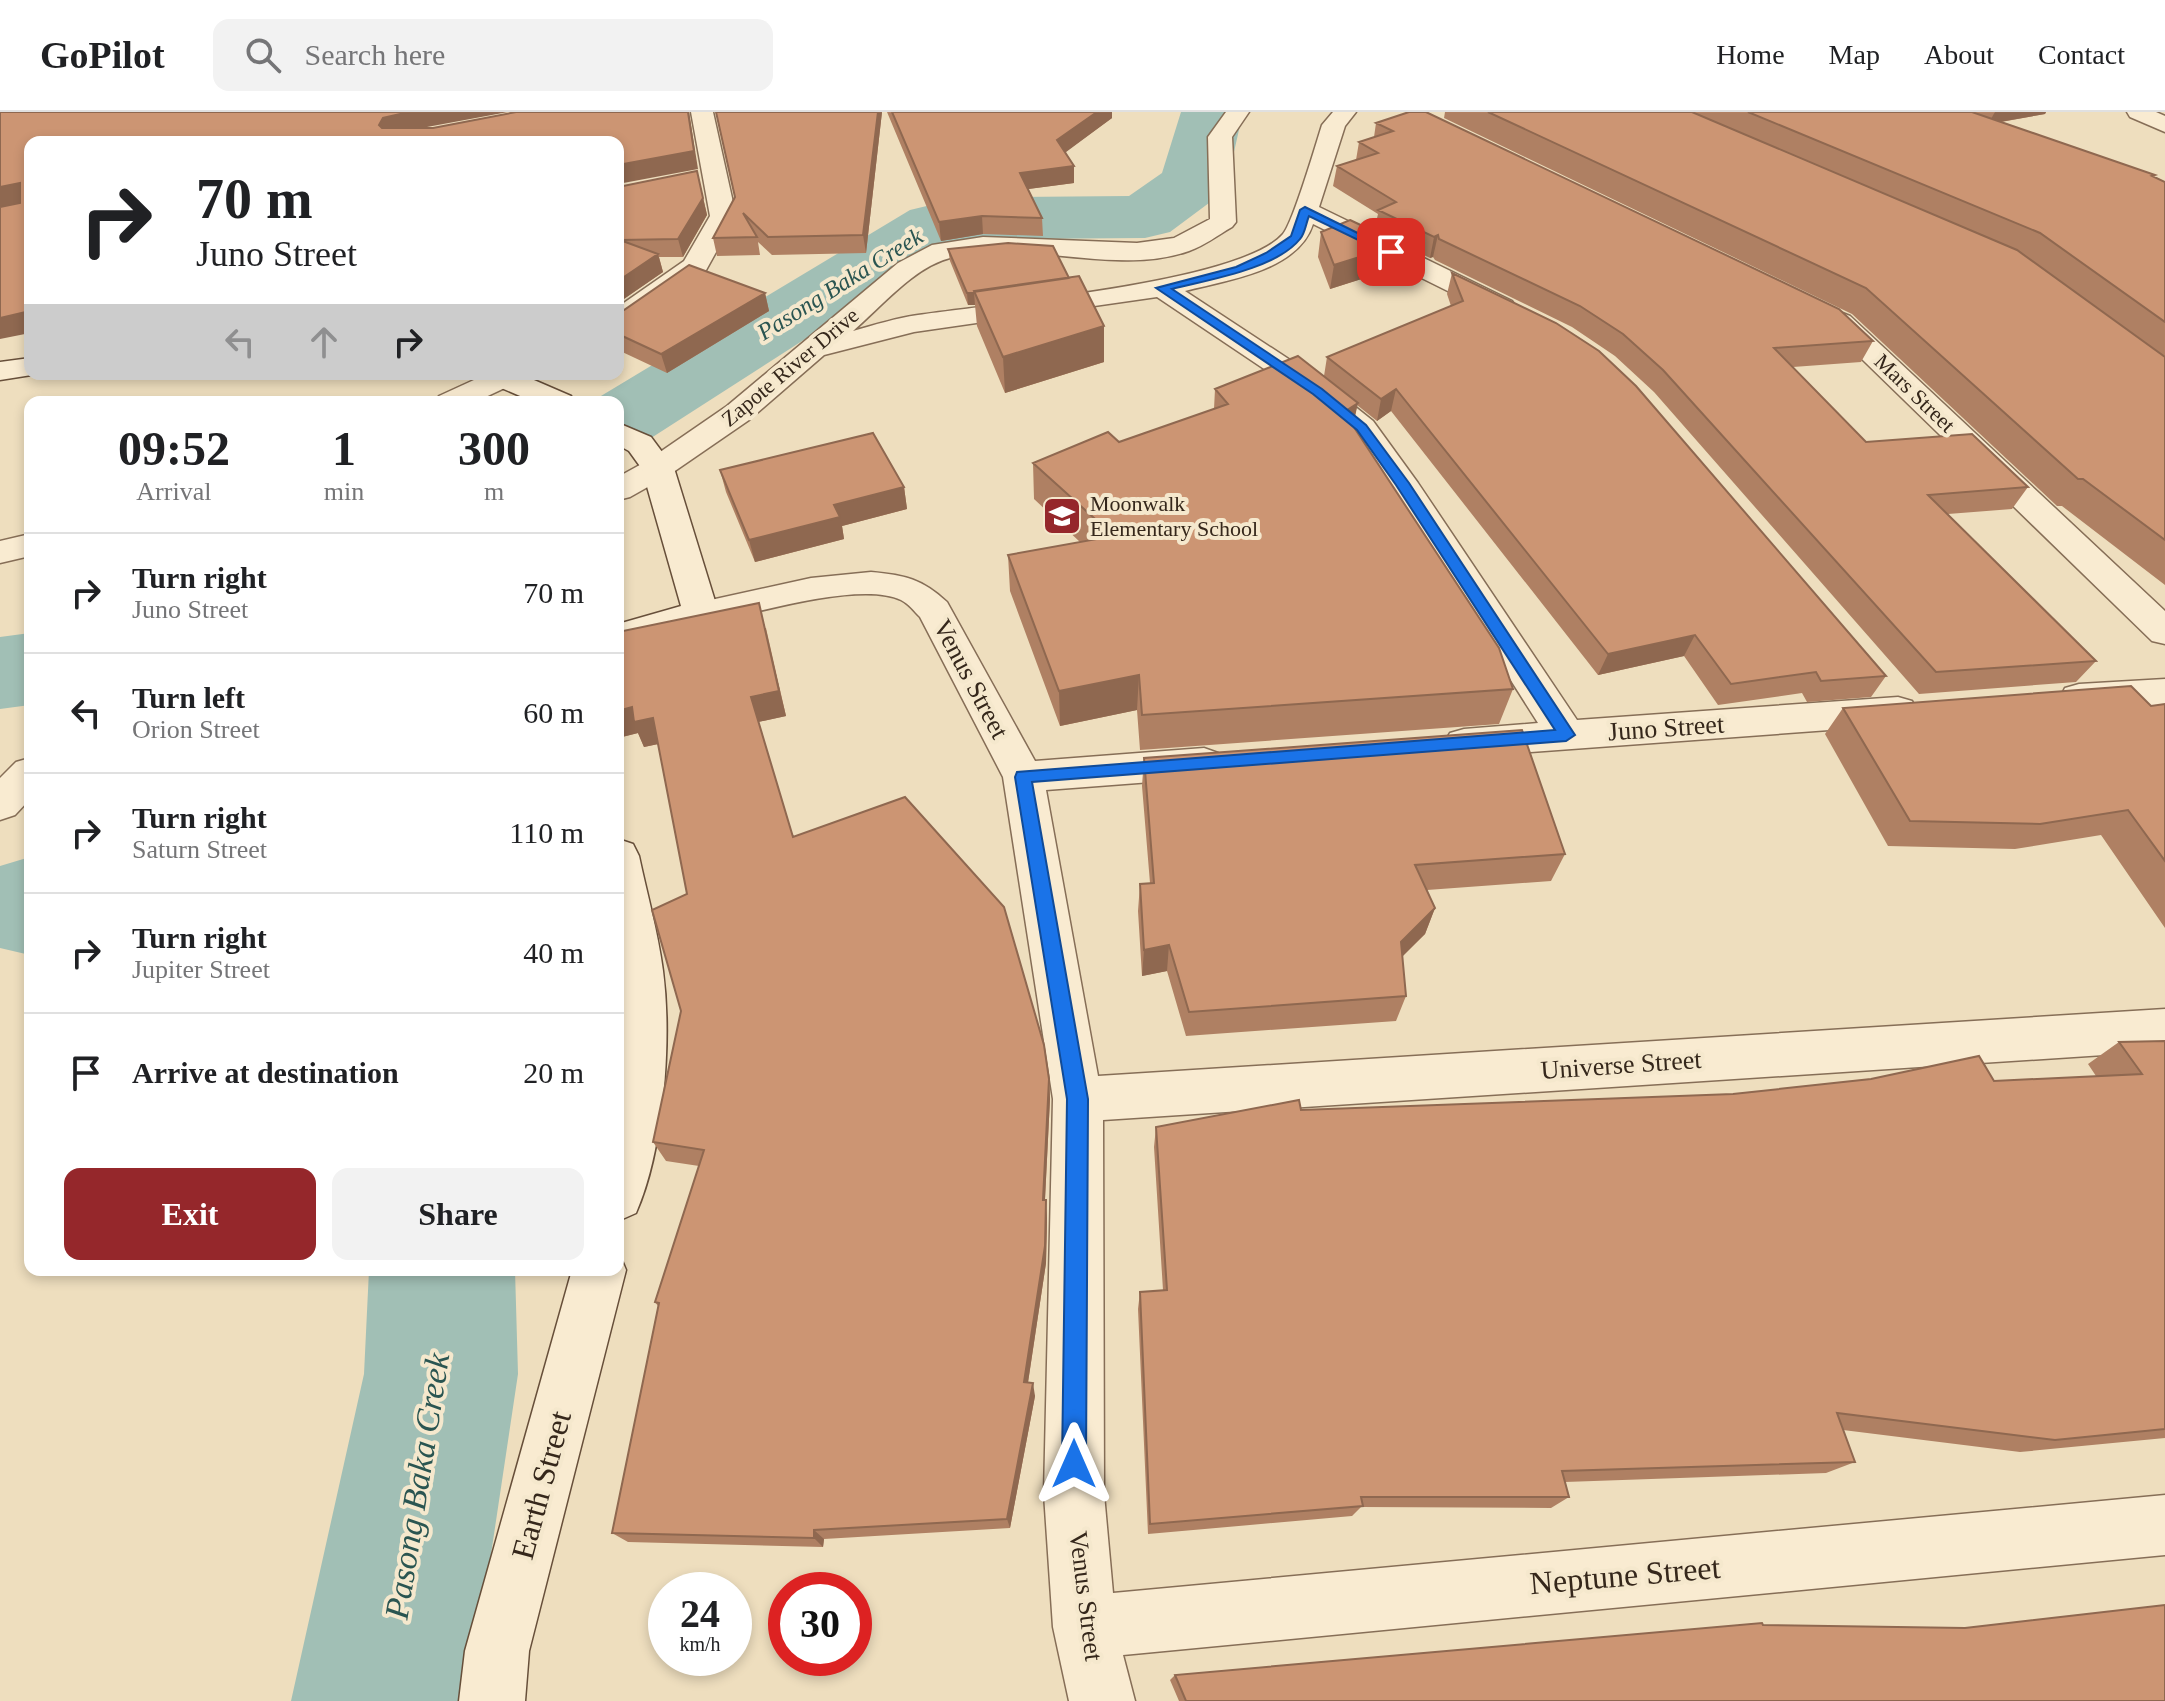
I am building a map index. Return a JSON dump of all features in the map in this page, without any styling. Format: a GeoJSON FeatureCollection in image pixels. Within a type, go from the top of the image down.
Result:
{"type":"FeatureCollection","features":[{"type":"Feature","properties":{"kind":"street"},"geometry":{"type":"LineString","coordinates":[[624,316],[695,266],[723,216],[702,112]]}},
{"type":"Feature","properties":{"kind":"street","name":"Zapote River Drive"},"geometry":{"type":"LineString","coordinates":[[624,478],[639,448],[738,413],[908,269],[941,251],[983,245],[1137,251],[1181,245],[1223,222],[1220,137],[1238,112]]}},
{"type":"Feature","properties":{"kind":"street"},"geometry":{"type":"LineString","coordinates":[[812,350],[913,324],[1162,288],[1239,269],[1270,255],[1296,237],[1334,125],[1345,112]]}},
{"type":"Feature","properties":{"kind":"street"},"geometry":{"type":"LineString","coordinates":[[2138,112],[2165,125]]}},
{"type":"Feature","properties":{"kind":"street"},"geometry":{"type":"LineString","coordinates":[[687,181],[715,176]]}},
{"type":"Feature","properties":{"kind":"street"},"geometry":{"type":"LineString","coordinates":[[1305,210],[1532,322]]}},
{"type":"Feature","properties":{"kind":"street"},"geometry":{"type":"LineString","coordinates":[[1162,288],[1317,391],[1362,428],[1402,483],[1566,735]]}},
{"type":"Feature","properties":{"kind":"street","name":"Mars Street"},"geometry":{"type":"LineString","coordinates":[[1798,302],[1840,322],[2165,632]]}},
{"type":"Feature","properties":{"kind":"street"},"geometry":{"type":"LineString","coordinates":[[0,371],[24,368]]}},
{"type":"Feature","properties":{"kind":"street"},"geometry":{"type":"LineString","coordinates":[[462,396],[494,380]]}},
{"type":"Feature","properties":{"kind":"street"},"geometry":{"type":"LineString","coordinates":[[514,380],[548,396]]}},
{"type":"Feature","properties":{"kind":"street"},"geometry":{"type":"LineString","coordinates":[[624,636],[657,623],[701,614],[639,448]]}},
{"type":"Feature","properties":{"kind":"street"},"geometry":{"type":"LineString","coordinates":[[0,552],[24,546]]}},
{"type":"Feature","properties":{"kind":"street","name":"Venus Street"},"geometry":{"type":"LineString","coordinates":[[701,614],[818,588],[855,584],[888,584],[915,592],[934,610],[1023,777],[1078,1099],[1074,1494],[1085,1627],[1102,1701]]}},
{"type":"Feature","properties":{"kind":"street"},"geometry":{"type":"LineString","coordinates":[[2044,701],[2165,692]]}},
{"type":"Feature","properties":{"kind":"street","name":"Juno Street"},"geometry":{"type":"LineString","coordinates":[[1426,746],[1912,702]]}},
{"type":"Feature","properties":{"kind":"street"},"geometry":{"type":"LineString","coordinates":[[1023,777],[1238,761]]}},
{"type":"Feature","properties":{"kind":"street"},"geometry":{"type":"LineString","coordinates":[[0,804],[24,779]]}},
{"type":"Feature","properties":{"kind":"street"},"geometry":{"type":"LineString","coordinates":[[624,890],[641,986],[643,1052],[633,1134],[624,1171]]}},
{"type":"Feature","properties":{"kind":"street","name":"Universe Street"},"geometry":{"type":"LineString","coordinates":[[1078,1099],[2165,1030]]}},
{"type":"Feature","properties":{"kind":"street","name":"Earth Street"},"geometry":{"type":"LineString","coordinates":[[492,1701],[497,1651],[597,1276]]}},
{"type":"Feature","properties":{"kind":"street","name":"Neptune Street"},"geometry":{"type":"LineString","coordinates":[[1085,1627],[2165,1525]]}},
{"type":"Feature","properties":{"kind":"building"},"geometry":{"type":"Polygon","coordinates":[[[0,112],[409,112],[383,118],[379,125],[382,128],[433,128],[516,112],[688,112],[694,151],[624,164],[624,136],[24,136],[24,312],[0,318],[0,207],[20,203],[20,183],[0,187],[0,112]]]}},
{"type":"Feature","properties":{"kind":"building"},"geometry":{"type":"Polygon","coordinates":[[[716,112],[878,112],[863,235],[768,237],[743,213],[757,237],[713,238],[735,197],[716,112]]]}},
{"type":"Feature","properties":{"kind":"building"},"geometry":{"type":"Polygon","coordinates":[[[892,112],[1097,112],[1057,140],[1074,166],[1020,173],[1042,218],[982,216],[939,222],[892,112]]]}},
{"type":"Feature","properties":{"kind":"building"},"geometry":{"type":"Polygon","coordinates":[[[1409,112],[1426,112],[1839,309],[1873,341],[1774,348],[1866,442],[1972,434],[2028,487],[1928,495],[2096,661],[1936,672],[1663,370],[1623,334],[1580,306],[1439,239],[1438,235],[1434,237],[1378,210],[1396,202],[1337,166],[1378,153],[1359,142],[1393,131],[1376,123],[1409,112]]]}},
{"type":"Feature","properties":{"kind":"building"},"geometry":{"type":"Polygon","coordinates":[[[1488,112],[1692,112],[2017,250],[2165,357],[2165,540],[2083,479],[2078,479],[1866,288],[1488,112]]]}},
{"type":"Feature","properties":{"kind":"building"},"geometry":{"type":"Polygon","coordinates":[[[1748,112],[1972,112],[2155,175],[2152,176],[2165,182],[2165,322],[2040,233],[1748,112]]]}},
{"type":"Feature","properties":{"kind":"building"},"geometry":{"type":"Polygon","coordinates":[[[697,171],[703,198],[678,239],[624,240],[624,186],[697,171]]]}},
{"type":"Feature","properties":{"kind":"building"},"geometry":{"type":"Polygon","coordinates":[[[1350,220],[1401,244],[1334,265],[1321,232],[1350,220]]]}},
{"type":"Feature","properties":{"kind":"building"},"geometry":{"type":"Polygon","coordinates":[[[624,241],[658,254],[624,277],[624,241]]]}},
{"type":"Feature","properties":{"kind":"building"},"geometry":{"type":"Polygon","coordinates":[[[1008,243],[1053,246],[1069,278],[967,293],[948,249],[1008,243]]]}},
{"type":"Feature","properties":{"kind":"building"},"geometry":{"type":"Polygon","coordinates":[[[689,265],[765,293],[661,354],[624,337],[624,310],[689,265]]]}},
{"type":"Feature","properties":{"kind":"building"},"geometry":{"type":"Polygon","coordinates":[[[1452,273],[1556,323],[1599,351],[1636,386],[1886,676],[1821,681],[1816,672],[1731,684],[1695,635],[1608,654],[1396,389],[1381,399],[1327,357],[1463,301],[1452,273]]]}},
{"type":"Feature","properties":{"kind":"building"},"geometry":{"type":"Polygon","coordinates":[[[1079,276],[1104,326],[1003,357],[974,291],[1079,276]]]}},
{"type":"Feature","properties":{"kind":"building"},"geometry":{"type":"Polygon","coordinates":[[[1298,356],[1358,403],[1344,412],[1499,648],[1513,689],[1142,715],[1139,675],[1059,691],[1008,555],[1114,536],[1033,463],[1108,432],[1119,442],[1228,404],[1215,389],[1298,356]]]}},
{"type":"Feature","properties":{"kind":"building"},"geometry":{"type":"Polygon","coordinates":[[[873,433],[904,487],[834,505],[840,517],[749,540],[720,470],[873,433]]]}},
{"type":"Feature","properties":{"kind":"building"},"geometry":{"type":"Polygon","coordinates":[[[759,603],[779,691],[751,697],[793,837],[905,797],[1004,907],[1044,1045],[1049,1079],[1043,1200],[1046,1200],[1045,1246],[1024,1382],[1033,1383],[1007,1519],[814,1530],[814,1538],[612,1533],[659,1303],[655,1302],[704,1150],[653,1142],[681,1011],[652,910],[687,894],[653,718],[634,722],[632,707],[624,709],[624,631],[759,603]]]}},
{"type":"Feature","properties":{"kind":"building"},"geometry":{"type":"Polygon","coordinates":[[[2131,686],[2151,706],[2165,704],[2165,861],[2128,810],[2040,824],[1910,821],[1843,708],[2131,686]]]}},
{"type":"Feature","properties":{"kind":"building"},"geometry":{"type":"Polygon","coordinates":[[[1522,730],[1565,854],[1415,865],[1435,908],[1401,942],[1406,996],[1189,1012],[1169,945],[1144,950],[1140,884],[1154,883],[1144,758],[1522,730]]]}},
{"type":"Feature","properties":{"kind":"building"},"geometry":{"type":"Polygon","coordinates":[[[2165,1041],[2165,1429],[2055,1440],[1837,1413],[1855,1462],[1562,1471],[1569,1497],[1361,1497],[1363,1506],[1150,1524],[1140,1292],[1167,1290],[1156,1127],[1299,1100],[1301,1110],[1733,1094],[1871,1079],[1979,1056],[1994,1081],[2142,1074],[2119,1042],[2165,1041]]]}},
{"type":"Feature","properties":{"kind":"building"},"geometry":{"type":"Polygon","coordinates":[[[2165,1605],[2165,1701],[1186,1701],[1175,1675],[1762,1623],[1965,1628],[2165,1605]]]}},
{"type":"Feature","properties":{"kind":"waterway","name":"Pasong Baka Creek"},"geometry":{"type":"LineString","coordinates":[[624,418],[935,225],[1010,218],[1145,217],[1193,183],[1212,112]]}},
{"type":"Feature","properties":{"kind":"waterway","name":"Pasong Baka Creek"},"geometry":{"type":"LineString","coordinates":[[0,673],[24,670]]}},
{"type":"Feature","properties":{"kind":"waterway","name":"Pasong Baka Creek"},"geometry":{"type":"LineString","coordinates":[[380,1701],[441,1374],[442,1276]]}},
{"type":"Feature","properties":{"kind":"place","name":"Moonwalk Elementary School"},"geometry":{"type":"Point","coordinates":[1062,516]}},
{"type":"Feature","properties":{"kind":"route"},"geometry":{"type":"LineString","coordinates":[[1074,1464],[1078,1099],[1023,777],[1566,735],[1402,483],[1362,428],[1317,391],[1162,288],[1239,269],[1270,255],[1296,237],[1305,210],[1391,252]]}}]}
